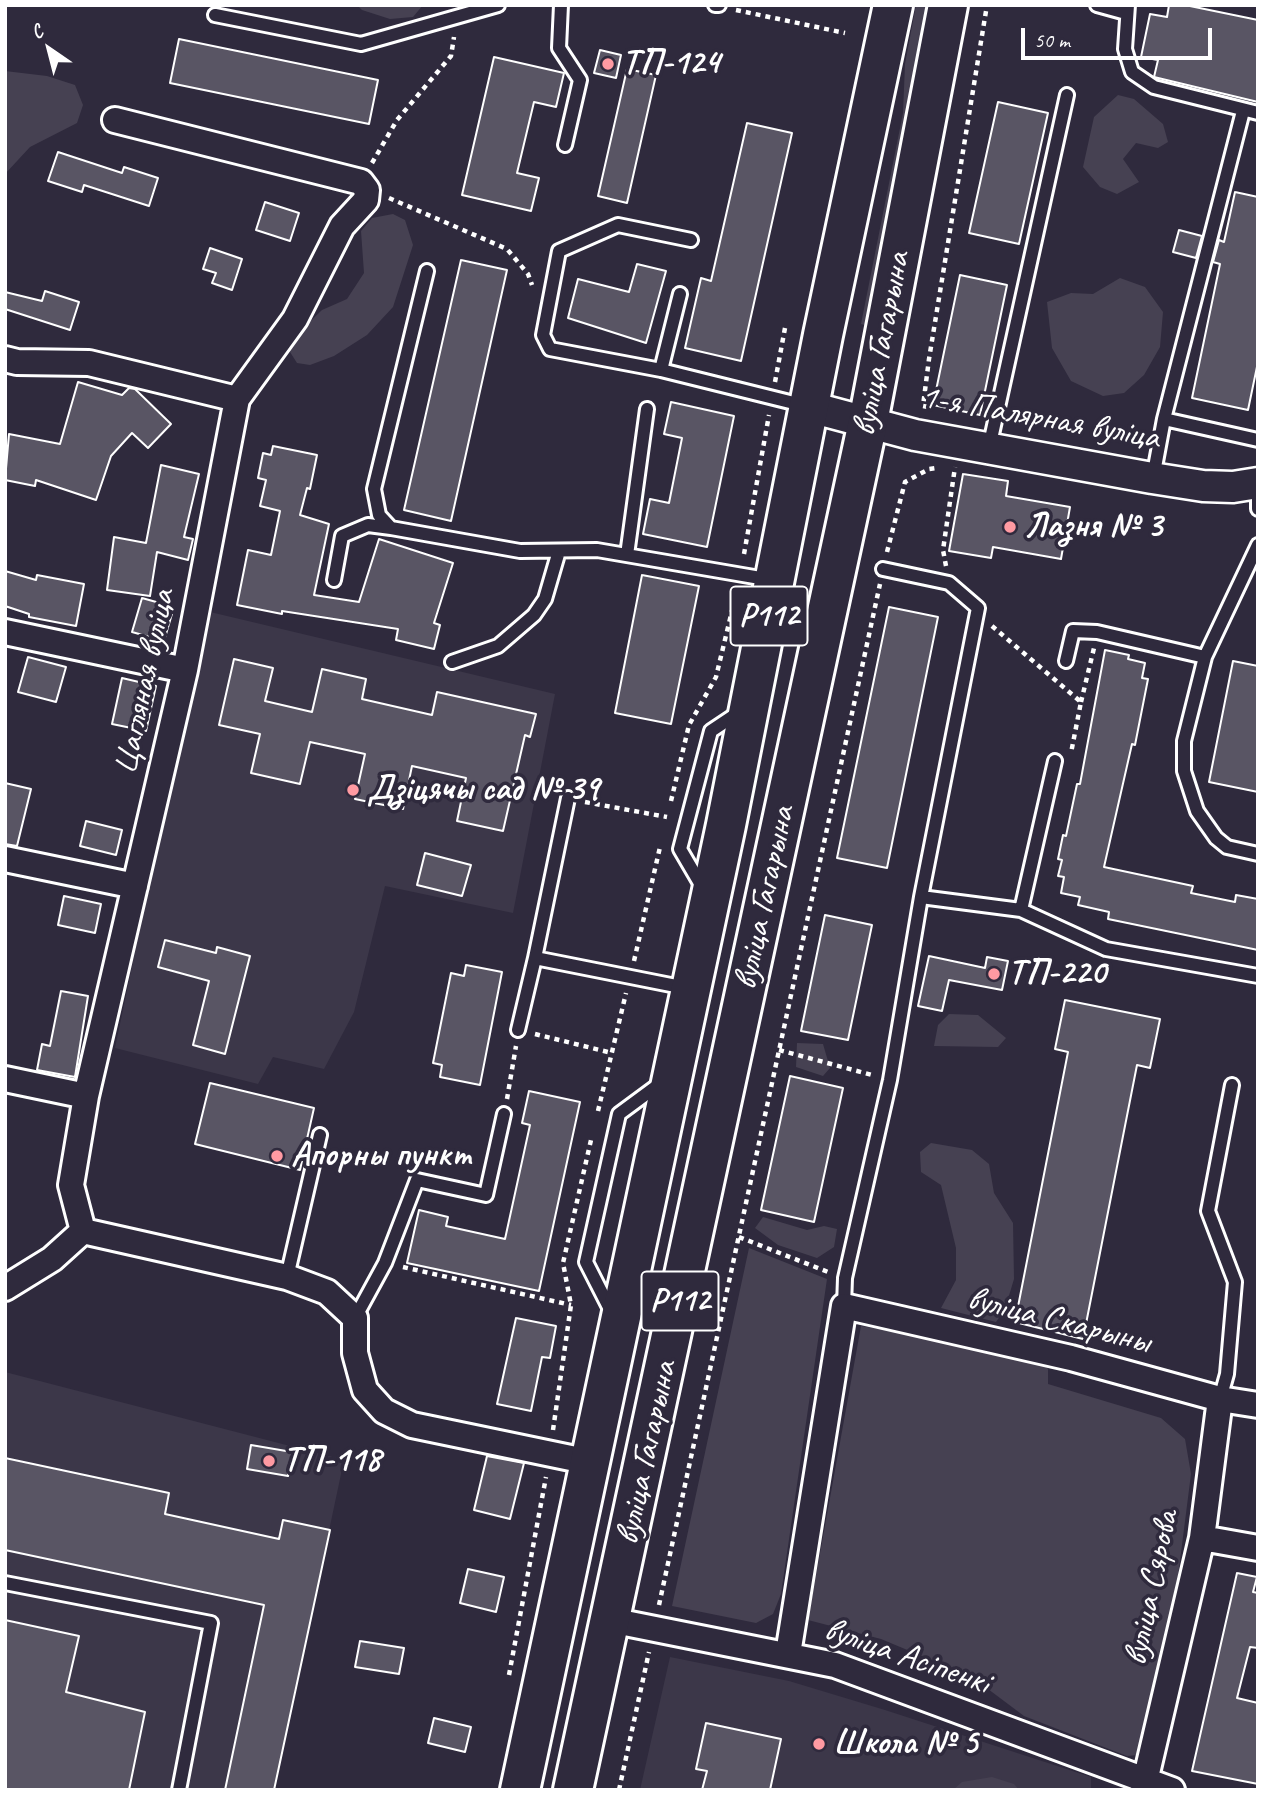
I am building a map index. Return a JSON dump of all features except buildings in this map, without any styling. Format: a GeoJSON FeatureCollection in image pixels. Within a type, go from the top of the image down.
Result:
{"type":"FeatureCollection","features":[{"type":"Feature","properties":{"kind":"main road","name":"вуліца Гагарына"},"geometry":{"type":"LineString","coordinates":[[520,1790],[750,705],[758,577],[810,407],[893,5]]}},
{"type":"Feature","properties":{"kind":"main road","name":"вуліца Гагарына"},"geometry":{"type":"LineString","coordinates":[[573,1790],[712,1156],[868,422],[948,5]]}},
{"type":"Feature","properties":{"kind":"main road"},"geometry":{"type":"LineString","coordinates":[[657,1146],[712,1156]]}},
{"type":"Feature","properties":{"kind":"street"},"geometry":{"type":"LineString","coordinates":[[115,120],[364,186]]}},
{"type":"Feature","properties":{"kind":"street","name":"Цагляная вуліца"},"geometry":{"type":"LineString","coordinates":[[83,1231],[71,1185],[86,1096],[185,670],[237,398],[296,319],[342,226],[366,200],[364,186]]}},
{"type":"Feature","properties":{"kind":"street"},"geometry":{"type":"LineString","coordinates":[[5,359],[17,362],[89,363],[237,398]]}},
{"type":"Feature","properties":{"kind":"street","name":"1-я Палярная вуліца"},"geometry":{"type":"LineString","coordinates":[[810,407],[915,435],[1153,478],[1203,486],[1233,487],[1258,483]]}},
{"type":"Feature","properties":{"kind":"street"},"geometry":{"type":"LineString","coordinates":[[5,632],[185,670]]}},
{"type":"Feature","properties":{"kind":"street"},"geometry":{"type":"LineString","coordinates":[[5,859],[135,886]]}},
{"type":"Feature","properties":{"kind":"street"},"geometry":{"type":"LineString","coordinates":[[5,1079],[86,1096]]}},
{"type":"Feature","properties":{"kind":"street"},"geometry":{"type":"LineString","coordinates":[[5,1288],[52,1259],[83,1231],[287,1277],[327,1292],[355,1318],[355,1353],[365,1390],[384,1411],[412,1425],[549,1456],[590,1462]]}},
{"type":"Feature","properties":{"kind":"street"},"geometry":{"type":"LineString","coordinates":[[788,1654],[844,1306]]}},
{"type":"Feature","properties":{"kind":"street","name":"вуліца Скарыны"},"geometry":{"type":"LineString","coordinates":[[844,1306],[1071,1358],[1220,1399],[1258,1405]]}},
{"type":"Feature","properties":{"kind":"street","name":"вуліца Сярова"},"geometry":{"type":"LineString","coordinates":[[1144,1785],[1202,1538],[1220,1399]]}},
{"type":"Feature","properties":{"kind":"street"},"geometry":{"type":"LineString","coordinates":[[1202,1538],[1258,1548]]}},
{"type":"Feature","properties":{"kind":"street","name":"вуліца Асіпенкі"},"geometry":{"type":"LineString","coordinates":[[610,1620],[835,1665],[1144,1785],[1172,1790]]}},
{"type":"Feature","properties":{"kind":"lane"},"geometry":{"type":"LineString","coordinates":[[215,15],[361,44],[498,5]]}},
{"type":"Feature","properties":{"kind":"lane"},"geometry":{"type":"LineString","coordinates":[[561,5],[559,48],[580,80],[565,145]]}},
{"type":"Feature","properties":{"kind":"lane"},"geometry":{"type":"LineString","coordinates":[[1097,5],[1127,9],[1125,49],[1132,72],[1154,87],[1258,113]]}},
{"type":"Feature","properties":{"kind":"lane"},"geometry":{"type":"LineString","coordinates":[[989,448],[1067,95]]}},
{"type":"Feature","properties":{"kind":"lane"},"geometry":{"type":"LineString","coordinates":[[1153,478],[1164,419],[1243,111]]}},
{"type":"Feature","properties":{"kind":"lane"},"geometry":{"type":"LineString","coordinates":[[691,240],[618,225],[559,251],[542,335],[550,349],[661,370],[810,407]]}},
{"type":"Feature","properties":{"kind":"lane"},"geometry":{"type":"LineString","coordinates":[[391,528],[379,515],[374,489],[426,271]]}},
{"type":"Feature","properties":{"kind":"lane"},"geometry":{"type":"LineString","coordinates":[[661,370],[680,294]]}},
{"type":"Feature","properties":{"kind":"lane"},"geometry":{"type":"LineString","coordinates":[[627,555],[647,409]]}},
{"type":"Feature","properties":{"kind":"lane"},"geometry":{"type":"LineString","coordinates":[[1164,419],[1258,440]]}},
{"type":"Feature","properties":{"kind":"lane"},"geometry":{"type":"LineString","coordinates":[[1258,483],[1258,509]]}},
{"type":"Feature","properties":{"kind":"lane"},"geometry":{"type":"LineString","coordinates":[[334,580],[342,536],[368,525],[520,551],[597,550],[758,577]]}},
{"type":"Feature","properties":{"kind":"lane"},"geometry":{"type":"LineString","coordinates":[[1258,545],[1205,657],[1184,741],[1184,771],[1197,811],[1216,838],[1227,847],[1258,854]]}},
{"type":"Feature","properties":{"kind":"lane"},"geometry":{"type":"LineString","coordinates":[[452,662],[498,646],[534,615],[545,599],[559,551]]}},
{"type":"Feature","properties":{"kind":"lane"},"geometry":{"type":"LineString","coordinates":[[844,1306],[845,1278],[890,1080],[921,897],[978,608],[949,583],[883,569]]}},
{"type":"Feature","properties":{"kind":"lane"},"geometry":{"type":"LineString","coordinates":[[1066,661],[1073,631],[1097,632],[1205,657]]}},
{"type":"Feature","properties":{"kind":"lane"},"geometry":{"type":"LineString","coordinates":[[1021,910],[1055,761]]}},
{"type":"Feature","properties":{"kind":"lane"},"geometry":{"type":"LineString","coordinates":[[518,1030],[568,798]]}},
{"type":"Feature","properties":{"kind":"lane"},"geometry":{"type":"LineString","coordinates":[[921,897],[1021,910],[1106,949],[1258,976]]}},
{"type":"Feature","properties":{"kind":"lane"},"geometry":{"type":"LineString","coordinates":[[535,958],[631,975],[690,989]]}},
{"type":"Feature","properties":{"kind":"lane"},"geometry":{"type":"LineString","coordinates":[[618,1324],[586,1262],[619,1114],[670,1077]]}},
{"type":"Feature","properties":{"kind":"lane"},"geometry":{"type":"LineString","coordinates":[[1220,1399],[1227,1374],[1235,1282],[1208,1211],[1232,1085]]}},
{"type":"Feature","properties":{"kind":"lane"},"geometry":{"type":"LineString","coordinates":[[355,1318],[385,1263],[417,1180],[486,1195],[505,1114]]}},
{"type":"Feature","properties":{"kind":"lane"},"geometry":{"type":"LineString","coordinates":[[287,1277],[320,1135]]}},
{"type":"Feature","properties":{"kind":"lane"},"geometry":{"type":"LineString","coordinates":[[5,1583],[211,1623],[179,1790]]}},
{"type":"Feature","properties":{"kind":"path"},"geometry":{"type":"LineString","coordinates":[[717,5],[845,33]]}},
{"type":"Feature","properties":{"kind":"path"},"geometry":{"type":"LineString","coordinates":[[923,406],[987,5]]}},
{"type":"Feature","properties":{"kind":"path"},"geometry":{"type":"LineString","coordinates":[[456,18],[451,56],[397,120],[370,167],[364,186],[470,230],[507,249],[528,274],[545,315]]}},
{"type":"Feature","properties":{"kind":"path"},"geometry":{"type":"LineString","coordinates":[[664,830],[689,725],[716,677],[758,577],[772,399],[785,328]]}},
{"type":"Feature","properties":{"kind":"path"},"geometry":{"type":"LineString","coordinates":[[949,583],[943,550],[956,466]]}},
{"type":"Feature","properties":{"kind":"path"},"geometry":{"type":"LineString","coordinates":[[620,1790],[883,569],[905,482]]}},
{"type":"Feature","properties":{"kind":"path"},"geometry":{"type":"LineString","coordinates":[[989,623],[1035,662]]}},
{"type":"Feature","properties":{"kind":"path"},"geometry":{"type":"LineString","coordinates":[[1082,702],[1097,632]]}},
{"type":"Feature","properties":{"kind":"path"},"geometry":{"type":"LineString","coordinates":[[568,798],[667,817]]}},
{"type":"Feature","properties":{"kind":"path"},"geometry":{"type":"LineString","coordinates":[[596,1119],[661,843]]}},
{"type":"Feature","properties":{"kind":"path"},"geometry":{"type":"LineString","coordinates":[[505,1114],[518,1030],[612,1053]]}},
{"type":"Feature","properties":{"kind":"path"},"geometry":{"type":"LineString","coordinates":[[779,1050],[890,1080]]}},
{"type":"Feature","properties":{"kind":"path"},"geometry":{"type":"LineString","coordinates":[[508,1683],[549,1456],[571,1305],[563,1263],[593,1132]]}},
{"type":"Feature","properties":{"kind":"path"},"geometry":{"type":"LineString","coordinates":[[739,1237],[845,1278]]}},
{"type":"Feature","properties":{"kind":"path"},"geometry":{"type":"LineString","coordinates":[[385,1263],[571,1305]]}},
{"type":"Feature","properties":{"kind":"shaded area"},"geometry":{"type":"Polygon","coordinates":[[[357,5],[423,5],[413,17],[390,19],[362,10],[357,5]]]}},
{"type":"Feature","properties":{"kind":"shaded area"},"geometry":{"type":"Polygon","coordinates":[[[916,5],[932,5],[871,327],[861,324],[903,113],[905,64],[916,5]]]}},
{"type":"Feature","properties":{"kind":"shaded area"},"geometry":{"type":"Polygon","coordinates":[[[5,71],[47,76],[75,85],[83,105],[77,123],[30,147],[5,174],[5,71]]]}},
{"type":"Feature","properties":{"kind":"shaded area"},"geometry":{"type":"Polygon","coordinates":[[[1118,95],[1134,99],[1163,124],[1168,142],[1158,148],[1136,143],[1123,159],[1139,182],[1117,194],[1100,187],[1083,167],[1094,117],[1118,95]]]}},
{"type":"Feature","properties":{"kind":"shaded area"},"geometry":{"type":"Polygon","coordinates":[[[393,214],[405,220],[413,245],[393,307],[367,335],[334,356],[310,365],[297,363],[290,352],[293,338],[322,310],[347,299],[364,273],[361,231],[372,218],[393,214]]]}},
{"type":"Feature","properties":{"kind":"shaded area"},"geometry":{"type":"Polygon","coordinates":[[[1120,278],[1145,287],[1163,312],[1160,347],[1144,375],[1124,393],[1103,396],[1071,381],[1052,348],[1047,302],[1071,293],[1093,294],[1120,278]]]}},
{"type":"Feature","properties":{"kind":"shaded area","name":"Дзіцячы сад № 39"},"geometry":{"type":"Polygon","coordinates":[[[206,611],[555,694],[513,913],[385,886],[354,1012],[324,1069],[273,1057],[258,1084],[115,1048],[206,611]]]}},
{"type":"Feature","properties":{"kind":"shaded area"},"geometry":{"type":"Polygon","coordinates":[[[949,1014],[978,1015],[1006,1038],[998,1047],[934,1046],[938,1025],[949,1014]]]}},
{"type":"Feature","properties":{"kind":"shaded area"},"geometry":{"type":"Polygon","coordinates":[[[797,1043],[823,1044],[830,1068],[823,1076],[796,1067],[797,1043]]]}},
{"type":"Feature","properties":{"kind":"shaded area"},"geometry":{"type":"Polygon","coordinates":[[[931,1143],[972,1150],[989,1164],[994,1193],[1013,1223],[1014,1279],[1005,1309],[996,1322],[941,1308],[956,1280],[956,1248],[941,1185],[921,1172],[920,1152],[931,1143]]]}},
{"type":"Feature","properties":{"kind":"shaded area"},"geometry":{"type":"Polygon","coordinates":[[[763,1217],[807,1230],[824,1226],[837,1229],[834,1247],[817,1258],[778,1245],[755,1228],[763,1217]]]}},
{"type":"Feature","properties":{"kind":"shaded area"},"geometry":{"type":"Polygon","coordinates":[[[749,1248],[827,1279],[781,1594],[773,1614],[756,1623],[672,1606],[749,1248]]]}},
{"type":"Feature","properties":{"kind":"shaded area"},"geometry":{"type":"Polygon","coordinates":[[[861,1326],[1036,1355],[1048,1369],[1048,1384],[1161,1418],[1185,1439],[1191,1474],[1177,1584],[1143,1745],[1138,1755],[1127,1756],[1024,1716],[972,1677],[881,1639],[808,1620],[861,1326]]]}},
{"type":"Feature","properties":{"kind":"shaded area"},"geometry":{"type":"Polygon","coordinates":[[[5,1372],[344,1460],[274,1790],[5,1790],[5,1372]]]}},
{"type":"Feature","properties":{"kind":"shaded area","name":"Школа № 5"},"geometry":{"type":"Polygon","coordinates":[[[670,1657],[789,1681],[885,1710],[1091,1777],[1091,1790],[640,1790],[670,1657]]]}},
{"type":"Feature","properties":{"kind":"shaded area"},"geometry":{"type":"Polygon","coordinates":[[[992,1777],[1014,1784],[1019,1790],[953,1790],[962,1782],[992,1777]]]}},
{"type":"Feature","properties":{"kind":"place","name":"ТП-124"},"geometry":{"type":"Point","coordinates":[608,64]}},
{"type":"Feature","properties":{"kind":"place","name":"Лазня № 3"},"geometry":{"type":"Point","coordinates":[1010,527]}},
{"type":"Feature","properties":{"kind":"place","name":"Дзіцячы сад № 39"},"geometry":{"type":"Point","coordinates":[353,790]}},
{"type":"Feature","properties":{"kind":"place","name":"ТП-220"},"geometry":{"type":"Point","coordinates":[994,974]}},
{"type":"Feature","properties":{"kind":"place","name":"Апорны пункт"},"geometry":{"type":"Point","coordinates":[277,1156]}},
{"type":"Feature","properties":{"kind":"place","name":"ТП-118"},"geometry":{"type":"Point","coordinates":[269,1461]}},
{"type":"Feature","properties":{"kind":"place","name":"Школа № 5"},"geometry":{"type":"Point","coordinates":[819,1744]}}]}
